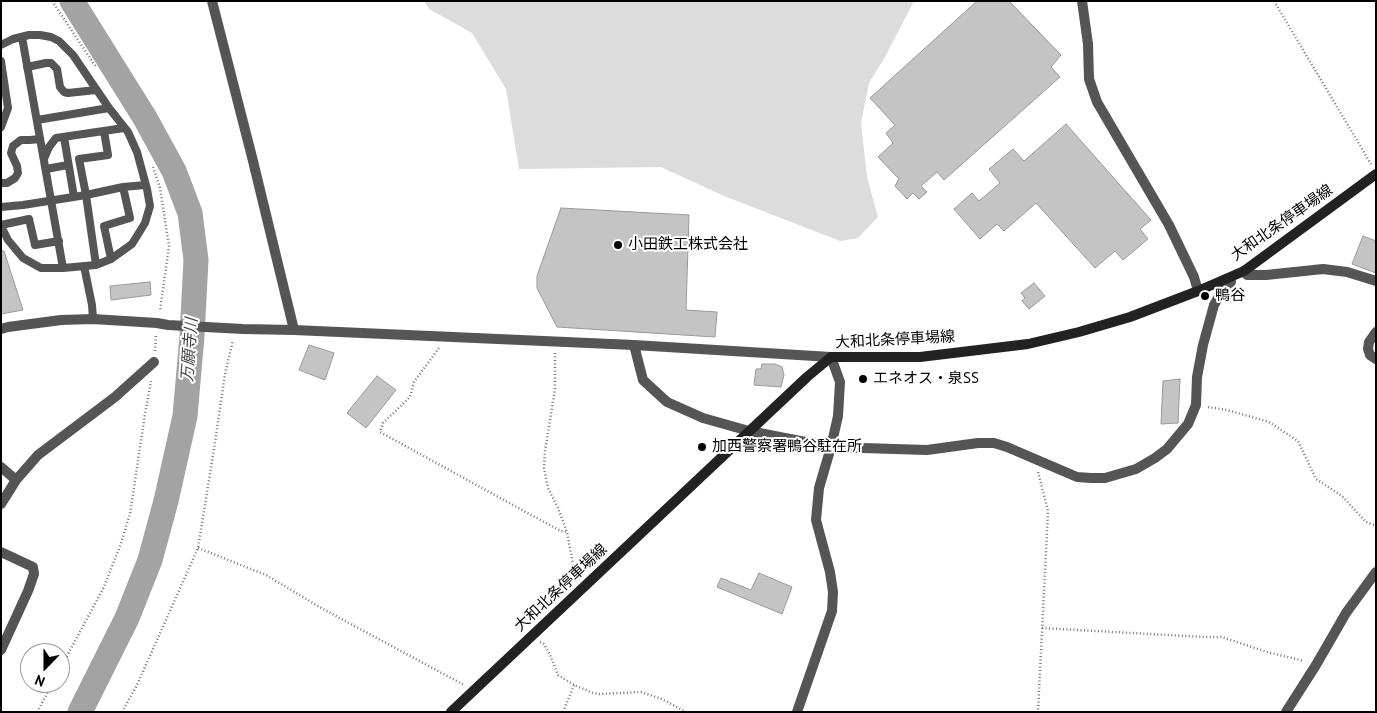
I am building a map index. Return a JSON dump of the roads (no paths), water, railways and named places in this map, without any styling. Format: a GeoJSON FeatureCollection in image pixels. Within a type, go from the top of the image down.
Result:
{"type":"FeatureCollection","features":[{"type":"Feature","properties":{"kind":"main road","name":"大和北条停車場線"},"geometry":{"type":"LineString","coordinates":[[451,712],[749,431],[831,357],[920,357],[1028,344],[1130,317],[1230,278],[1244,270],[1376,174]]}},
{"type":"Feature","properties":{"kind":"street"},"geometry":{"type":"LineString","coordinates":[[212,1],[294,330]]}},
{"type":"Feature","properties":{"kind":"street"},"geometry":{"type":"LineString","coordinates":[[1082,1],[1088,44],[1090,79],[1096,102],[1169,225],[1194,277],[1198,291]]}},
{"type":"Feature","properties":{"kind":"street"},"geometry":{"type":"LineString","coordinates":[[1244,270],[1247,275],[1266,275],[1323,269],[1347,272],[1376,281]]}},
{"type":"Feature","properties":{"kind":"street"},"geometry":{"type":"LineString","coordinates":[[634,345],[643,380],[667,402],[703,418],[749,431],[831,447],[927,450],[986,442],[999,444],[1077,477],[1105,478],[1136,469],[1155,458],[1176,440],[1188,424],[1196,405],[1197,377],[1202,344],[1214,305],[1225,286],[1231,282],[1230,278]]}},
{"type":"Feature","properties":{"kind":"street"},"geometry":{"type":"LineString","coordinates":[[1,329],[61,320],[93,319],[235,329],[634,345],[831,357],[840,382],[838,416],[819,488],[816,520],[830,572],[833,592],[832,611],[797,712]]}},
{"type":"Feature","properties":{"kind":"street"},"geometry":{"type":"LineString","coordinates":[[1376,332],[1369,342],[1368,349],[1370,355],[1376,360]]}},
{"type":"Feature","properties":{"kind":"street"},"geometry":{"type":"LineString","coordinates":[[1,504],[16,480],[38,455],[115,398],[154,362]]}},
{"type":"Feature","properties":{"kind":"street"},"geometry":{"type":"LineString","coordinates":[[1,467],[16,480]]}},
{"type":"Feature","properties":{"kind":"street"},"geometry":{"type":"LineString","coordinates":[[1,552],[33,567],[34,574],[1,650]]}},
{"type":"Feature","properties":{"kind":"street"},"geometry":{"type":"LineString","coordinates":[[1286,712],[1346,613],[1376,572]]}},
{"type":"Feature","properties":{"kind":"lane"},"geometry":{"type":"LineString","coordinates":[[1,46],[13,39],[40,35],[59,41],[72,55],[128,132],[137,152],[150,206],[144,223],[132,244],[111,259],[96,265],[41,268],[23,258],[8,240],[1,225],[29,219],[35,245],[59,241]]}},
{"type":"Feature","properties":{"kind":"lane"},"geometry":{"type":"LineString","coordinates":[[22,37],[63,268]]}},
{"type":"Feature","properties":{"kind":"lane"},"geometry":{"type":"LineString","coordinates":[[1,61],[8,108],[1,126]]}},
{"type":"Feature","properties":{"kind":"lane"},"geometry":{"type":"LineString","coordinates":[[27,67],[51,63],[57,69],[60,87],[64,92],[96,90]]}},
{"type":"Feature","properties":{"kind":"lane"},"geometry":{"type":"LineString","coordinates":[[37,120],[109,108]]}},
{"type":"Feature","properties":{"kind":"lane"},"geometry":{"type":"LineString","coordinates":[[44,158],[49,146],[56,138],[124,128]]}},
{"type":"Feature","properties":{"kind":"lane"},"geometry":{"type":"LineString","coordinates":[[96,265],[79,159],[108,156],[104,131]]}},
{"type":"Feature","properties":{"kind":"lane"},"geometry":{"type":"LineString","coordinates":[[64,137],[74,197]]}},
{"type":"Feature","properties":{"kind":"lane"},"geometry":{"type":"LineString","coordinates":[[1,183],[7,183],[15,178],[18,173],[11,153],[13,146],[21,140],[40,139]]}},
{"type":"Feature","properties":{"kind":"lane"},"geometry":{"type":"LineString","coordinates":[[46,169],[68,165]]}},
{"type":"Feature","properties":{"kind":"lane"},"geometry":{"type":"LineString","coordinates":[[1,207],[74,197],[145,184]]}},
{"type":"Feature","properties":{"kind":"lane"},"geometry":{"type":"LineString","coordinates":[[111,259],[104,226],[130,218],[123,187]]}},
{"type":"Feature","properties":{"kind":"lane"},"geometry":{"type":"LineString","coordinates":[[84,266],[93,319]]}},
{"type":"Feature","properties":{"kind":"waterway","name":"万願寺川"},"geometry":{"type":"LineString","coordinates":[[72,1],[145,118],[174,171],[190,213],[196,260],[185,416],[166,501],[150,560],[127,618],[80,712]]}},
{"type":"Feature","properties":{"kind":"place","name":"小田鉄工株式会社"},"geometry":{"type":"Point","coordinates":[618,245]}},
{"type":"Feature","properties":{"kind":"place","name":"鴨谷"},"geometry":{"type":"Point","coordinates":[1205,296]}},
{"type":"Feature","properties":{"kind":"place","name":"エネオス・泉SS"},"geometry":{"type":"Point","coordinates":[863,379]}},
{"type":"Feature","properties":{"kind":"place","name":"加西警察署鴨谷駐在所"},"geometry":{"type":"Point","coordinates":[702,447]}}]}
